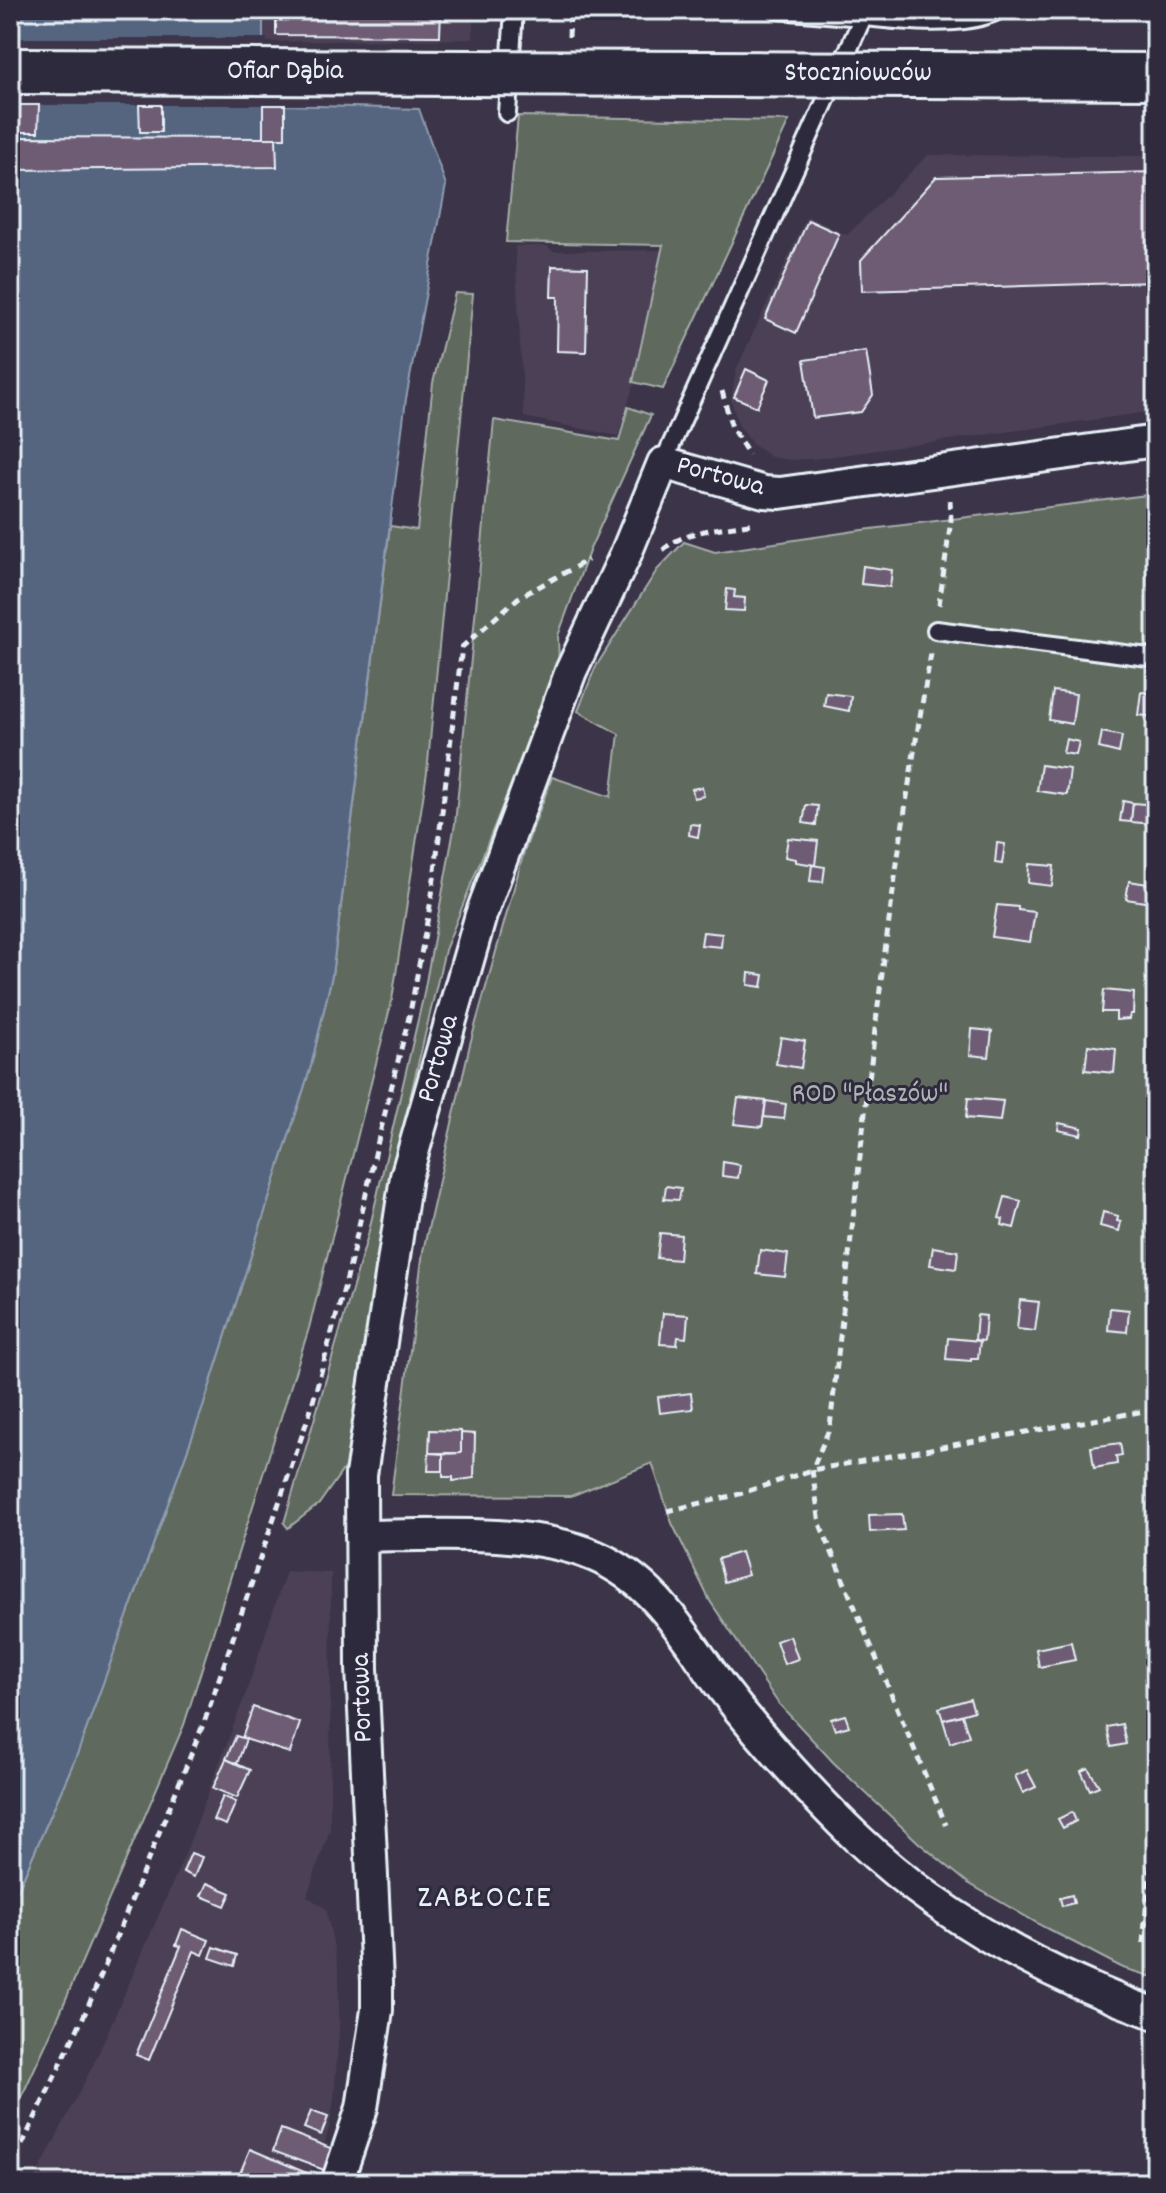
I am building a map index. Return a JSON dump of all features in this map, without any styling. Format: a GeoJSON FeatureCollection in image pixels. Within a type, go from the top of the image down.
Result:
{"type":"FeatureCollection","features":[{"type":"Feature","properties":{"kind":"street","name":"Ofiar Dąbia"},"geometry":{"type":"LineString","coordinates":[[10,71],[564,60]]}},
{"type":"Feature","properties":{"kind":"street","name":"Stoczniowców"},"geometry":{"type":"LineString","coordinates":[[564,60],[1156,76]]}},
{"type":"Feature","properties":{"kind":"street","name":"Portowa"},"geometry":{"type":"LineString","coordinates":[[337,2183],[362,2108],[377,2010],[362,1668],[361,1475],[406,1177],[481,915],[571,671],[625,556],[663,463],[764,492],[780,493],[1156,441]]}},
{"type":"Feature","properties":{"kind":"street"},"geometry":{"type":"LineString","coordinates":[[361,1536],[495,1536],[555,1543],[597,1556],[620,1569],[662,1605],[720,1685],[804,1785],[857,1839],[913,1886],[1010,1950],[1156,2014]]}},
{"type":"Feature","properties":{"kind":"lane"},"geometry":{"type":"LineString","coordinates":[[507,113],[514,10]]}},
{"type":"Feature","properties":{"kind":"lane"},"geometry":{"type":"LineString","coordinates":[[778,10],[865,12],[899,21],[942,22],[988,16],[999,10]]}},
{"type":"Feature","properties":{"kind":"lane"},"geometry":{"type":"LineString","coordinates":[[663,463],[865,12]]}},
{"type":"Feature","properties":{"kind":"lane"},"geometry":{"type":"LineString","coordinates":[[936,630],[1156,658]]}},
{"type":"Feature","properties":{"kind":"path"},"geometry":{"type":"LineString","coordinates":[[564,60],[570,10]]}},
{"type":"Feature","properties":{"kind":"path"},"geometry":{"type":"LineString","coordinates":[[719,382],[732,428],[749,456],[762,460]]}},
{"type":"Feature","properties":{"kind":"path"},"geometry":{"type":"LineString","coordinates":[[946,1825],[820,1524],[812,1470],[830,1427],[877,1017],[915,744],[936,630],[951,520],[950,494]]}},
{"type":"Feature","properties":{"kind":"path"},"geometry":{"type":"LineString","coordinates":[[10,2170],[88,2007],[205,1720],[310,1412],[348,1274],[410,1013],[434,879],[462,647],[518,598],[595,556]]}},
{"type":"Feature","properties":{"kind":"path"},"geometry":{"type":"LineString","coordinates":[[667,1511],[736,1495],[812,1470],[1156,1409]]}},
{"type":"Feature","properties":{"kind":"path"},"geometry":{"type":"LineString","coordinates":[[1143,1943],[1156,1802]]}},
{"type":"Feature","properties":{"kind":"shaded area"},"geometry":{"type":"Polygon","coordinates":[[[263,10],[473,10],[473,39],[263,42],[263,10]]]}},
{"type":"Feature","properties":{"kind":"shaded area"},"geometry":{"type":"Polygon","coordinates":[[[928,155],[1156,156],[1156,411],[814,459],[771,457],[752,444],[738,424],[731,400],[736,370],[807,216],[847,235],[928,155]]]}},
{"type":"Feature","properties":{"kind":"shaded area"},"geometry":{"type":"Polygon","coordinates":[[[515,246],[547,246],[553,251],[675,250],[618,436],[524,417],[515,246]]]}},
{"type":"Feature","properties":{"kind":"shaded area"},"geometry":{"type":"Polygon","coordinates":[[[286,1571],[331,1573],[330,1830],[307,1896],[326,1909],[339,1971],[334,2100],[319,2162],[306,2183],[33,2183],[96,2059],[183,1859],[247,1690],[286,1571]]]}},
{"type":"Feature","properties":{"kind":"green space"},"geometry":{"type":"Polygon","coordinates":[[[518,116],[789,121],[663,389],[633,382],[663,245],[506,242],[518,116]]]}},
{"type":"Feature","properties":{"kind":"green space"},"geometry":{"type":"Polygon","coordinates":[[[455,293],[473,294],[427,772],[392,1000],[309,1328],[184,1725],[10,2122],[10,1908],[78,1752],[203,1407],[311,1066],[332,975],[390,526],[417,530],[433,383],[455,293]]]}},
{"type":"Feature","properties":{"kind":"green space"},"geometry":{"type":"Polygon","coordinates":[[[628,407],[651,415],[590,549],[558,636],[559,664],[445,950],[398,1149],[394,1215],[360,1371],[347,1464],[319,1504],[288,1528],[284,1523],[368,1235],[423,998],[455,824],[494,420],[619,441],[628,407]]]}},
{"type":"Feature","properties":{"kind":"green space","name":"ROD \"Płaszów\""},"geometry":{"type":"Polygon","coordinates":[[[1156,494],[1156,1978],[1123,1968],[968,1883],[919,1843],[834,1763],[778,1703],[710,1601],[672,1523],[652,1463],[571,1496],[391,1495],[423,1251],[470,1044],[524,852],[552,777],[611,797],[619,734],[578,711],[595,668],[657,570],[684,542],[715,552],[855,531],[1156,494]]]}},
{"type":"Feature","properties":{"kind":"water"},"geometry":{"type":"Polygon","coordinates":[[[10,10],[263,10],[263,138],[285,105],[419,109],[446,185],[406,399],[332,975],[311,1066],[203,1407],[78,1752],[10,1908],[10,10]]]}},
{"type":"Feature","properties":{"kind":"pier"},"geometry":{"type":"Polygon","coordinates":[[[10,38],[267,38],[267,105],[10,105],[10,38]]]}},
{"type":"Feature","properties":{"kind":"pier"},"geometry":{"type":"Polygon","coordinates":[[[285,101],[420,105],[281,105],[285,101]]]}},
{"type":"Feature","properties":{"kind":"building"},"geometry":{"type":"Polygon","coordinates":[[[276,10],[441,10],[440,36],[276,35],[276,10]]]}},
{"type":"Feature","properties":{"kind":"building"},"geometry":{"type":"Polygon","coordinates":[[[15,105],[39,105],[38,132],[17,132],[15,105]]]}},
{"type":"Feature","properties":{"kind":"building"},"geometry":{"type":"Polygon","coordinates":[[[139,105],[161,105],[161,132],[140,132],[139,105]]]}},
{"type":"Feature","properties":{"kind":"building"},"geometry":{"type":"Polygon","coordinates":[[[263,105],[285,105],[285,138],[263,138],[263,105]]]}},
{"type":"Feature","properties":{"kind":"building"},"geometry":{"type":"Polygon","coordinates":[[[10,137],[276,138],[277,167],[10,170],[10,137]]]}},
{"type":"Feature","properties":{"kind":"building"},"geometry":{"type":"Polygon","coordinates":[[[1156,172],[1156,282],[862,291],[861,260],[936,177],[1156,172]]]}},
{"type":"Feature","properties":{"kind":"building"},"geometry":{"type":"Polygon","coordinates":[[[808,220],[839,234],[796,333],[765,319],[808,220]]]}},
{"type":"Feature","properties":{"kind":"building"},"geometry":{"type":"Polygon","coordinates":[[[552,266],[588,267],[586,352],[557,351],[558,297],[551,297],[552,266]]]}},
{"type":"Feature","properties":{"kind":"building"},"geometry":{"type":"Polygon","coordinates":[[[866,351],[873,395],[861,412],[813,418],[804,360],[866,351]]]}},
{"type":"Feature","properties":{"kind":"building"},"geometry":{"type":"Polygon","coordinates":[[[746,369],[769,380],[757,407],[734,397],[746,369]]]}},
{"type":"Feature","properties":{"kind":"building"},"geometry":{"type":"Polygon","coordinates":[[[863,566],[892,570],[890,587],[861,584],[863,566]]]}},
{"type":"Feature","properties":{"kind":"building"},"geometry":{"type":"Polygon","coordinates":[[[727,589],[735,590],[734,597],[745,598],[744,611],[725,610],[727,589]]]}},
{"type":"Feature","properties":{"kind":"building"},"geometry":{"type":"Polygon","coordinates":[[[1053,691],[1076,694],[1072,724],[1049,720],[1053,691]]]}},
{"type":"Feature","properties":{"kind":"building"},"geometry":{"type":"Polygon","coordinates":[[[1141,692],[1156,694],[1156,717],[1138,715],[1141,692]]]}},
{"type":"Feature","properties":{"kind":"building"},"geometry":{"type":"Polygon","coordinates":[[[826,693],[851,696],[849,711],[824,706],[826,693]]]}},
{"type":"Feature","properties":{"kind":"building"},"geometry":{"type":"Polygon","coordinates":[[[1102,732],[1122,736],[1119,753],[1099,748],[1102,732]]]}},
{"type":"Feature","properties":{"kind":"building"},"geometry":{"type":"Polygon","coordinates":[[[1066,739],[1079,742],[1076,755],[1063,753],[1066,739]]]}},
{"type":"Feature","properties":{"kind":"building"},"geometry":{"type":"Polygon","coordinates":[[[1041,765],[1070,769],[1067,795],[1037,791],[1041,765]]]}},
{"type":"Feature","properties":{"kind":"building"},"geometry":{"type":"Polygon","coordinates":[[[702,787],[704,796],[694,798],[692,789],[702,787]]]}},
{"type":"Feature","properties":{"kind":"building"},"geometry":{"type":"Polygon","coordinates":[[[1123,801],[1133,803],[1131,822],[1120,821],[1123,801]]]}},
{"type":"Feature","properties":{"kind":"building"},"geometry":{"type":"Polygon","coordinates":[[[1133,803],[1156,805],[1154,824],[1131,822],[1133,803]]]}},
{"type":"Feature","properties":{"kind":"building"},"geometry":{"type":"Polygon","coordinates":[[[806,805],[818,806],[816,825],[803,823],[806,805]]]}},
{"type":"Feature","properties":{"kind":"building"},"geometry":{"type":"Polygon","coordinates":[[[690,824],[700,825],[698,837],[689,835],[690,824]]]}},
{"type":"Feature","properties":{"kind":"building"},"geometry":{"type":"Polygon","coordinates":[[[788,838],[818,841],[815,865],[785,857],[788,838]]]}},
{"type":"Feature","properties":{"kind":"building"},"geometry":{"type":"Polygon","coordinates":[[[997,843],[1005,844],[1002,864],[995,863],[997,843]]]}},
{"type":"Feature","properties":{"kind":"building"},"geometry":{"type":"Polygon","coordinates":[[[1029,864],[1054,866],[1052,886],[1028,883],[1029,864]]]}},
{"type":"Feature","properties":{"kind":"building"},"geometry":{"type":"Polygon","coordinates":[[[812,865],[825,867],[823,882],[810,881],[812,865]]]}},
{"type":"Feature","properties":{"kind":"building"},"geometry":{"type":"Polygon","coordinates":[[[1129,881],[1154,885],[1151,903],[1126,899],[1129,881]]]}},
{"type":"Feature","properties":{"kind":"building"},"geometry":{"type":"Polygon","coordinates":[[[997,905],[1035,912],[1030,942],[992,937],[997,905]]]}},
{"type":"Feature","properties":{"kind":"building"},"geometry":{"type":"Polygon","coordinates":[[[703,932],[722,934],[721,947],[701,945],[703,932]]]}},
{"type":"Feature","properties":{"kind":"building"},"geometry":{"type":"Polygon","coordinates":[[[749,973],[764,975],[762,987],[748,985],[749,973]]]}},
{"type":"Feature","properties":{"kind":"building"},"geometry":{"type":"Polygon","coordinates":[[[1104,990],[1134,993],[1133,1014],[1129,1019],[1116,1020],[1116,1012],[1102,1012],[1104,990]]]}},
{"type":"Feature","properties":{"kind":"building"},"geometry":{"type":"Polygon","coordinates":[[[972,1029],[992,1031],[989,1057],[970,1055],[972,1029]]]}},
{"type":"Feature","properties":{"kind":"building"},"geometry":{"type":"Polygon","coordinates":[[[781,1037],[805,1041],[801,1068],[776,1064],[781,1037]]]}},
{"type":"Feature","properties":{"kind":"building"},"geometry":{"type":"Polygon","coordinates":[[[1088,1045],[1116,1049],[1114,1073],[1085,1070],[1088,1045]]]}},
{"type":"Feature","properties":{"kind":"building"},"geometry":{"type":"Polygon","coordinates":[[[738,1098],[766,1101],[762,1127],[734,1124],[738,1098]]]}},
{"type":"Feature","properties":{"kind":"building"},"geometry":{"type":"Polygon","coordinates":[[[968,1098],[1003,1101],[1000,1121],[966,1118],[968,1098]]]}},
{"type":"Feature","properties":{"kind":"building"},"geometry":{"type":"Polygon","coordinates":[[[766,1101],[786,1104],[784,1119],[764,1117],[766,1101]]]}},
{"type":"Feature","properties":{"kind":"building"},"geometry":{"type":"Polygon","coordinates":[[[1059,1123],[1082,1128],[1081,1135],[1058,1130],[1059,1123]]]}},
{"type":"Feature","properties":{"kind":"building"},"geometry":{"type":"Polygon","coordinates":[[[723,1162],[740,1165],[738,1178],[722,1176],[723,1162]]]}},
{"type":"Feature","properties":{"kind":"building"},"geometry":{"type":"Polygon","coordinates":[[[666,1186],[681,1188],[679,1200],[664,1199],[666,1186]]]}},
{"type":"Feature","properties":{"kind":"building"},"geometry":{"type":"Polygon","coordinates":[[[1005,1197],[1021,1201],[1014,1228],[1002,1225],[1003,1219],[999,1218],[1005,1197]]]}},
{"type":"Feature","properties":{"kind":"building"},"geometry":{"type":"Polygon","coordinates":[[[1103,1212],[1118,1216],[1117,1221],[1121,1222],[1119,1231],[1100,1226],[1103,1212]]]}},
{"type":"Feature","properties":{"kind":"building"},"geometry":{"type":"Polygon","coordinates":[[[660,1233],[681,1235],[679,1260],[657,1258],[660,1233]]]}},
{"type":"Feature","properties":{"kind":"building"},"geometry":{"type":"Polygon","coordinates":[[[933,1247],[958,1251],[956,1269],[930,1265],[933,1247]]]}},
{"type":"Feature","properties":{"kind":"building"},"geometry":{"type":"Polygon","coordinates":[[[760,1250],[788,1254],[785,1277],[757,1274],[760,1250]]]}},
{"type":"Feature","properties":{"kind":"building"},"geometry":{"type":"Polygon","coordinates":[[[1020,1300],[1039,1302],[1035,1331],[1017,1329],[1020,1300]]]}},
{"type":"Feature","properties":{"kind":"building"},"geometry":{"type":"Polygon","coordinates":[[[1110,1308],[1129,1310],[1127,1332],[1108,1330],[1110,1308]]]}},
{"type":"Feature","properties":{"kind":"building"},"geometry":{"type":"Polygon","coordinates":[[[663,1313],[688,1315],[686,1338],[678,1337],[677,1345],[660,1344],[663,1313]]]}},
{"type":"Feature","properties":{"kind":"building"},"geometry":{"type":"Polygon","coordinates":[[[977,1315],[986,1316],[984,1341],[975,1340],[977,1315]]]}},
{"type":"Feature","properties":{"kind":"building"},"geometry":{"type":"Polygon","coordinates":[[[948,1338],[980,1341],[978,1358],[971,1358],[971,1361],[946,1359],[948,1338]]]}},
{"type":"Feature","properties":{"kind":"building"},"geometry":{"type":"Polygon","coordinates":[[[691,1393],[693,1409],[660,1413],[658,1397],[691,1393]]]}},
{"type":"Feature","properties":{"kind":"building"},"geometry":{"type":"Polygon","coordinates":[[[430,1430],[461,1431],[461,1453],[429,1453],[430,1430]]]}},
{"type":"Feature","properties":{"kind":"building"},"geometry":{"type":"Polygon","coordinates":[[[461,1433],[475,1434],[474,1478],[453,1481],[453,1477],[443,1477],[443,1454],[461,1453],[461,1433]]]}},
{"type":"Feature","properties":{"kind":"building"},"geometry":{"type":"Polygon","coordinates":[[[1120,1443],[1122,1455],[1116,1456],[1117,1464],[1094,1468],[1091,1447],[1120,1443]]]}},
{"type":"Feature","properties":{"kind":"building"},"geometry":{"type":"Polygon","coordinates":[[[429,1453],[443,1454],[443,1471],[428,1471],[429,1453]]]}},
{"type":"Feature","properties":{"kind":"building"},"geometry":{"type":"Polygon","coordinates":[[[902,1514],[904,1530],[870,1532],[869,1515],[902,1514]]]}},
{"type":"Feature","properties":{"kind":"building"},"geometry":{"type":"Polygon","coordinates":[[[741,1552],[748,1575],[724,1582],[718,1559],[741,1552]]]}},
{"type":"Feature","properties":{"kind":"building"},"geometry":{"type":"Polygon","coordinates":[[[790,1636],[798,1659],[784,1664],[776,1641],[790,1636]]]}},
{"type":"Feature","properties":{"kind":"building"},"geometry":{"type":"Polygon","coordinates":[[[1071,1642],[1075,1660],[1039,1667],[1036,1649],[1071,1642]]]}},
{"type":"Feature","properties":{"kind":"building"},"geometry":{"type":"Polygon","coordinates":[[[970,1699],[974,1711],[943,1720],[939,1708],[970,1699]]]}},
{"type":"Feature","properties":{"kind":"building"},"geometry":{"type":"Polygon","coordinates":[[[253,1707],[300,1723],[290,1753],[242,1738],[253,1707]]]}},
{"type":"Feature","properties":{"kind":"building"},"geometry":{"type":"Polygon","coordinates":[[[845,1715],[849,1726],[835,1730],[831,1719],[845,1715]]]}},
{"type":"Feature","properties":{"kind":"building"},"geometry":{"type":"Polygon","coordinates":[[[962,1715],[969,1736],[950,1743],[943,1720],[962,1715]]]}},
{"type":"Feature","properties":{"kind":"building"},"geometry":{"type":"Polygon","coordinates":[[[1122,1724],[1126,1744],[1111,1747],[1107,1727],[1122,1724]]]}},
{"type":"Feature","properties":{"kind":"building"},"geometry":{"type":"Polygon","coordinates":[[[236,1736],[246,1739],[237,1764],[226,1759],[236,1736]]]}},
{"type":"Feature","properties":{"kind":"building"},"geometry":{"type":"Polygon","coordinates":[[[226,1759],[250,1770],[237,1798],[213,1788],[226,1759]]]}},
{"type":"Feature","properties":{"kind":"building"},"geometry":{"type":"Polygon","coordinates":[[[1088,1768],[1099,1786],[1090,1790],[1081,1771],[1088,1768]]]}},
{"type":"Feature","properties":{"kind":"building"},"geometry":{"type":"Polygon","coordinates":[[[1027,1770],[1036,1787],[1023,1793],[1015,1776],[1027,1770]]]}},
{"type":"Feature","properties":{"kind":"building"},"geometry":{"type":"Polygon","coordinates":[[[223,1796],[236,1802],[226,1825],[213,1820],[223,1796]]]}},
{"type":"Feature","properties":{"kind":"building"},"geometry":{"type":"Polygon","coordinates":[[[1072,1812],[1076,1821],[1063,1828],[1058,1819],[1072,1812]]]}},
{"type":"Feature","properties":{"kind":"building"},"geometry":{"type":"Polygon","coordinates":[[[191,1853],[202,1857],[194,1877],[183,1872],[191,1853]]]}},
{"type":"Feature","properties":{"kind":"building"},"geometry":{"type":"Polygon","coordinates":[[[207,1883],[231,1893],[225,1906],[201,1896],[207,1883]]]}},
{"type":"Feature","properties":{"kind":"building"},"geometry":{"type":"Polygon","coordinates":[[[1072,1895],[1074,1903],[1062,1906],[1060,1898],[1072,1895]]]}},
{"type":"Feature","properties":{"kind":"building"},"geometry":{"type":"Polygon","coordinates":[[[182,1929],[209,1940],[203,1955],[194,1951],[149,2060],[136,2055],[181,1946],[176,1945],[182,1929]]]}},
{"type":"Feature","properties":{"kind":"building"},"geometry":{"type":"Polygon","coordinates":[[[214,1947],[237,1955],[234,1966],[210,1958],[214,1947]]]}},
{"type":"Feature","properties":{"kind":"building"},"geometry":{"type":"Polygon","coordinates":[[[311,2111],[328,2117],[321,2135],[304,2128],[311,2111]]]}},
{"type":"Feature","properties":{"kind":"building"},"geometry":{"type":"Polygon","coordinates":[[[281,2129],[333,2149],[324,2170],[273,2151],[281,2129]]]}},
{"type":"Feature","properties":{"kind":"building"},"geometry":{"type":"Polygon","coordinates":[[[250,2149],[309,2174],[305,2183],[236,2183],[250,2149]]]}},
{"type":"Feature","properties":{"kind":"district","name":"ZABŁOCIE"},"geometry":{"type":"Point","coordinates":[485,1900]}}]}
